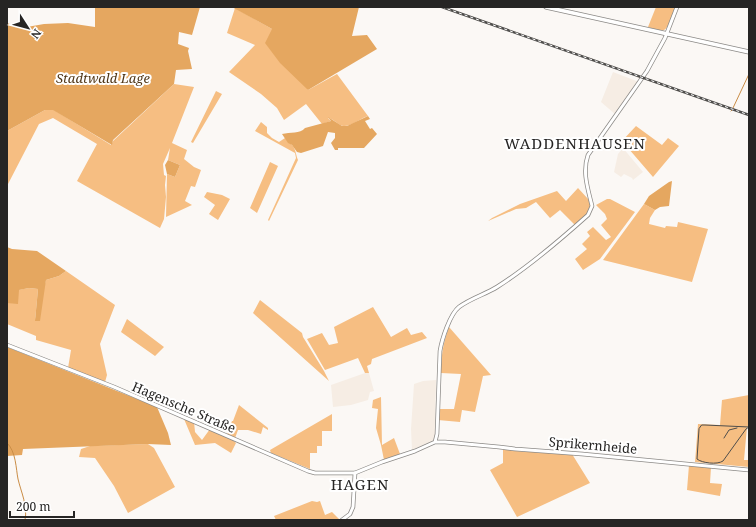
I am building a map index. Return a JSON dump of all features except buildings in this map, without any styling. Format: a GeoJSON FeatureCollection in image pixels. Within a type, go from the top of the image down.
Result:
{"type":"FeatureCollection","features":[{"type":"Feature","properties":{"kind":"main road"},"geometry":{"type":"LineString","coordinates":[[546,7],[749,52]]}},
{"type":"Feature","properties":{"kind":"main road"},"geometry":{"type":"LineString","coordinates":[[342,520],[350,514],[353,507],[355,474],[435,442],[437,434],[440,351],[442,341],[453,314],[459,307],[496,288],[527,267],[588,215],[592,206],[586,187],[585,166],[588,155],[647,71],[667,34],[677,7]]}},
{"type":"Feature","properties":{"kind":"main road","name":"Hagensche Straße"},"geometry":{"type":"LineString","coordinates":[[7,345],[114,387],[308,471],[315,473],[355,474]]}},
{"type":"Feature","properties":{"kind":"main road","name":"Sprikernheide"},"geometry":{"type":"LineString","coordinates":[[435,442],[475,444],[749,470]]}},
{"type":"Feature","properties":{"kind":"shaded area"},"geometry":{"type":"Polygon","coordinates":[[[439,7],[445,7],[642,76],[641,79],[637,78],[637,76],[439,7]]]}},
{"type":"Feature","properties":{"kind":"shaded area"},"geometry":{"type":"Polygon","coordinates":[[[656,7],[676,7],[666,29],[664,30],[648,27],[656,7]]]}},
{"type":"Feature","properties":{"kind":"shaded area"},"geometry":{"type":"Polygon","coordinates":[[[235,8],[272,29],[308,90],[337,74],[368,116],[346,126],[343,126],[328,118],[331,121],[322,124],[306,104],[284,120],[277,108],[261,94],[229,72],[255,45],[227,33],[235,8]]]}},
{"type":"Feature","properties":{"kind":"shaded area"},"geometry":{"type":"Polygon","coordinates":[[[613,72],[639,82],[615,114],[601,102],[613,72]]]}},
{"type":"Feature","properties":{"kind":"shaded area"},"geometry":{"type":"Polygon","coordinates":[[[644,77],[749,114],[749,116],[643,79],[644,77]]]}},
{"type":"Feature","properties":{"kind":"shaded area"},"geometry":{"type":"Polygon","coordinates":[[[174,84],[194,87],[172,143],[187,150],[184,159],[194,167],[201,170],[195,187],[191,186],[185,201],[192,205],[166,217],[167,174],[175,177],[180,165],[168,160],[170,148],[163,164],[164,175],[166,176],[166,197],[164,219],[160,228],[77,181],[97,144],[53,118],[39,124],[7,186],[7,131],[45,110],[54,110],[111,145],[113,141],[174,84]]]}},
{"type":"Feature","properties":{"kind":"shaded area"},"geometry":{"type":"Polygon","coordinates":[[[216,91],[222,94],[193,143],[191,142],[216,91]]]}},
{"type":"Feature","properties":{"kind":"shaded area"},"geometry":{"type":"Polygon","coordinates":[[[261,122],[267,127],[267,133],[272,138],[279,142],[285,138],[293,146],[298,160],[269,221],[268,220],[296,158],[295,153],[255,131],[261,122]]]}},
{"type":"Feature","properties":{"kind":"shaded area"},"geometry":{"type":"Polygon","coordinates":[[[636,126],[662,145],[668,138],[679,146],[653,177],[622,141],[636,126]]]}},
{"type":"Feature","properties":{"kind":"shaded area"},"geometry":{"type":"Polygon","coordinates":[[[623,148],[643,172],[633,180],[624,174],[621,177],[614,172],[618,154],[623,148]]]}},
{"type":"Feature","properties":{"kind":"shaded area"},"geometry":{"type":"Polygon","coordinates":[[[270,162],[278,166],[257,213],[250,208],[270,162]]]}},
{"type":"Feature","properties":{"kind":"shaded area"},"geometry":{"type":"Polygon","coordinates":[[[578,188],[589,200],[591,205],[587,214],[575,225],[560,210],[550,218],[536,202],[526,208],[516,209],[488,221],[520,204],[557,191],[566,201],[578,188]]]}},
{"type":"Feature","properties":{"kind":"shaded area"},"geometry":{"type":"Polygon","coordinates":[[[207,192],[222,195],[230,199],[218,220],[209,214],[215,205],[204,197],[207,192]]]}},
{"type":"Feature","properties":{"kind":"shaded area"},"geometry":{"type":"Polygon","coordinates":[[[610,199],[635,212],[600,259],[583,270],[575,259],[587,249],[582,244],[590,236],[587,232],[593,227],[606,240],[611,237],[601,225],[607,219],[605,214],[596,205],[610,199]]]}},
{"type":"Feature","properties":{"kind":"shaded area"},"geometry":{"type":"Polygon","coordinates":[[[644,204],[655,210],[650,218],[649,224],[665,228],[666,226],[677,227],[678,222],[708,229],[692,282],[603,260],[644,204]]]}},
{"type":"Feature","properties":{"kind":"shaded area"},"geometry":{"type":"Polygon","coordinates":[[[66,271],[115,305],[100,344],[107,375],[105,382],[68,368],[71,350],[36,340],[36,336],[7,324],[7,303],[9,303],[18,290],[29,288],[38,289],[35,321],[46,280],[59,276],[66,271]]]}},
{"type":"Feature","properties":{"kind":"shaded area"},"geometry":{"type":"Polygon","coordinates":[[[260,300],[302,333],[329,381],[253,313],[260,300]]]}},
{"type":"Feature","properties":{"kind":"shaded area"},"geometry":{"type":"Polygon","coordinates":[[[373,307],[391,337],[407,328],[411,335],[422,332],[427,338],[372,359],[371,364],[367,366],[369,373],[365,373],[358,358],[325,370],[307,339],[322,333],[329,345],[338,343],[334,327],[373,307]]]}},
{"type":"Feature","properties":{"kind":"shaded area"},"geometry":{"type":"Polygon","coordinates":[[[127,319],[164,347],[155,356],[121,332],[127,319]]]}},
{"type":"Feature","properties":{"kind":"shaded area"},"geometry":{"type":"Polygon","coordinates":[[[449,327],[491,375],[483,376],[475,412],[462,410],[460,422],[438,420],[439,409],[454,409],[461,374],[441,373],[441,361],[449,327]]]}},
{"type":"Feature","properties":{"kind":"shaded area"},"geometry":{"type":"Polygon","coordinates":[[[365,373],[369,373],[374,391],[370,392],[368,400],[351,405],[333,407],[331,385],[365,373]]]}},
{"type":"Feature","properties":{"kind":"shaded area"},"geometry":{"type":"Polygon","coordinates":[[[436,380],[435,440],[412,450],[411,429],[414,384],[423,381],[436,380]]]}},
{"type":"Feature","properties":{"kind":"shaded area"},"geometry":{"type":"Polygon","coordinates":[[[749,395],[749,427],[747,427],[744,460],[749,460],[749,467],[695,462],[698,424],[720,425],[722,400],[749,395]]]}},
{"type":"Feature","properties":{"kind":"shaded area"},"geometry":{"type":"Polygon","coordinates":[[[381,397],[382,445],[394,438],[400,454],[384,460],[376,428],[378,409],[372,408],[373,400],[381,397]]]}},
{"type":"Feature","properties":{"kind":"shaded area"},"geometry":{"type":"Polygon","coordinates":[[[239,405],[268,428],[268,430],[263,427],[261,434],[248,430],[238,430],[234,441],[236,443],[231,453],[215,443],[195,445],[184,419],[194,422],[195,432],[202,440],[210,429],[225,436],[228,433],[239,405]]]}},
{"type":"Feature","properties":{"kind":"shaded area"},"geometry":{"type":"Polygon","coordinates":[[[332,414],[332,431],[322,431],[322,446],[317,446],[317,453],[310,453],[310,469],[271,453],[270,450],[332,414]]]}},
{"type":"Feature","properties":{"kind":"shaded area"},"geometry":{"type":"Polygon","coordinates":[[[148,444],[154,448],[175,487],[128,513],[114,486],[95,458],[79,457],[81,449],[90,446],[148,444]]]}},
{"type":"Feature","properties":{"kind":"shaded area"},"geometry":{"type":"Polygon","coordinates":[[[503,448],[515,451],[572,454],[590,483],[517,517],[490,470],[503,463],[503,448]]]}},
{"type":"Feature","properties":{"kind":"shaded area"},"geometry":{"type":"Polygon","coordinates":[[[689,465],[711,467],[710,483],[722,484],[720,496],[687,490],[689,465]]]}},
{"type":"Feature","properties":{"kind":"shaded area"},"geometry":{"type":"Polygon","coordinates":[[[312,501],[320,501],[325,515],[332,512],[340,520],[276,520],[274,516],[312,501]]]}},
{"type":"Feature","properties":{"kind":"green space","name":"Stadtwald Lage"},"geometry":{"type":"Polygon","coordinates":[[[95,7],[200,7],[192,35],[179,32],[178,44],[189,48],[188,51],[192,69],[176,70],[174,84],[113,140],[112,145],[53,110],[45,110],[7,131],[7,23],[21,28],[44,24],[68,23],[95,27],[95,7]]]}},
{"type":"Feature","properties":{"kind":"green space"},"geometry":{"type":"Polygon","coordinates":[[[232,7],[359,7],[352,36],[367,35],[377,49],[308,90],[280,63],[265,43],[272,29],[232,7]]]}},
{"type":"Feature","properties":{"kind":"green space"},"geometry":{"type":"Polygon","coordinates":[[[368,116],[370,119],[365,121],[370,129],[372,128],[377,134],[364,148],[338,148],[338,150],[335,150],[331,143],[335,138],[335,133],[328,132],[323,146],[301,153],[297,152],[292,145],[288,143],[282,134],[298,132],[305,128],[331,121],[328,117],[342,126],[347,126],[368,116]]]}},
{"type":"Feature","properties":{"kind":"green space"},"geometry":{"type":"Polygon","coordinates":[[[168,160],[180,165],[175,177],[167,174],[165,165],[168,160]]]}},
{"type":"Feature","properties":{"kind":"green space"},"geometry":{"type":"Polygon","coordinates":[[[672,181],[669,206],[660,207],[655,210],[644,204],[649,196],[672,181]]]}},
{"type":"Feature","properties":{"kind":"green space"},"geometry":{"type":"Polygon","coordinates":[[[7,247],[12,249],[37,251],[66,271],[59,276],[46,280],[40,321],[35,321],[38,289],[29,288],[19,290],[18,304],[7,303],[7,247]]]}},
{"type":"Feature","properties":{"kind":"green space"},"geometry":{"type":"Polygon","coordinates":[[[7,347],[157,407],[168,433],[171,445],[148,444],[23,449],[22,455],[7,456],[7,347]]]}},
{"type":"Feature","properties":{"kind":"waterway"},"geometry":{"type":"LineString","coordinates":[[733,108],[749,74]]}},
{"type":"Feature","properties":{"kind":"waterway"},"geometry":{"type":"LineString","coordinates":[[7,443],[10,446],[15,460],[18,479],[25,504],[25,520]]}},
{"type":"Feature","properties":{"kind":"tram line"},"geometry":{"type":"LineString","coordinates":[[702,425],[705,425],[749,427],[723,461],[710,463],[702,462],[697,459],[699,429],[702,425]]}},
{"type":"Feature","properties":{"kind":"tram line"},"geometry":{"type":"LineString","coordinates":[[724,438],[729,430],[737,428]]}},
{"type":"Feature","properties":{"kind":"railway"},"geometry":{"type":"LineString","coordinates":[[442,7],[749,115]]}},
{"type":"Feature","properties":{"kind":"district","name":"WADDENHAUSEN"},"geometry":{"type":"Point","coordinates":[575,143]}},
{"type":"Feature","properties":{"kind":"district","name":"HAGEN"},"geometry":{"type":"Point","coordinates":[360,484]}}]}
